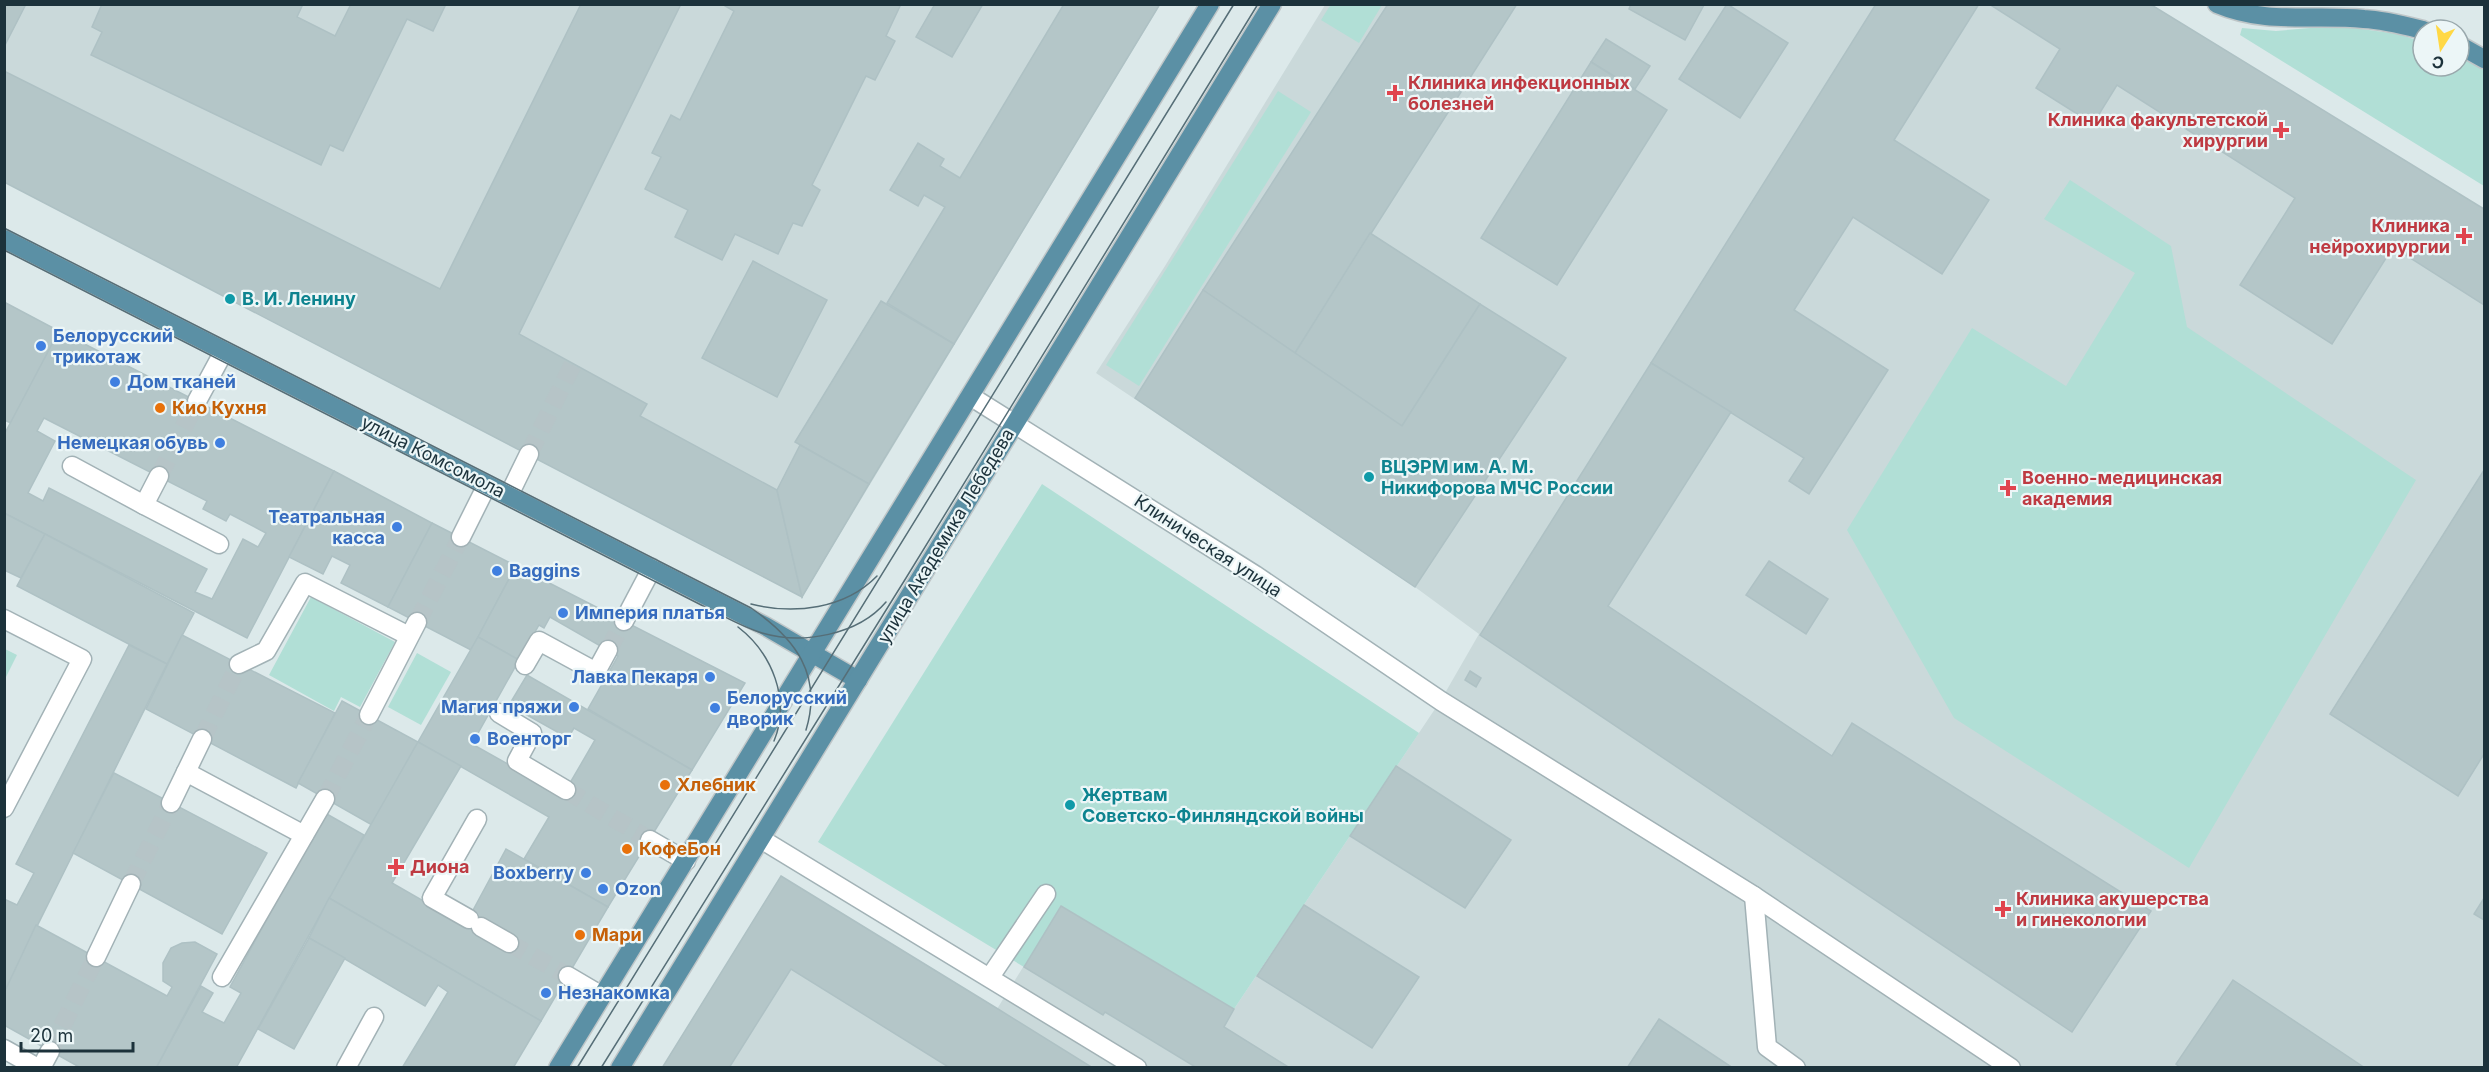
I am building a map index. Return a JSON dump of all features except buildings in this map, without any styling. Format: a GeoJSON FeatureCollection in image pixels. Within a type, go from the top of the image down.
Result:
{"type":"FeatureCollection","features":[{"type":"Feature","properties":{"kind":"main road"},"geometry":{"type":"LineString","coordinates":[[558,1068],[1210,4]]}},
{"type":"Feature","properties":{"kind":"main road","name":"улица Академика Лебедева"},"geometry":{"type":"LineString","coordinates":[[620,1068],[1272,4]]}},
{"type":"Feature","properties":{"kind":"main road"},"geometry":{"type":"LineString","coordinates":[[2217,4],[2255,17],[2363,18],[2411,27]]}},
{"type":"Feature","properties":{"kind":"main road","name":"улица Комсомола"},"geometry":{"type":"LineString","coordinates":[[4,239],[652,568],[813,653],[858,680]]}},
{"type":"Feature","properties":{"kind":"street"},"geometry":{"type":"LineString","coordinates":[[197,401],[224,351]]}},
{"type":"Feature","properties":{"kind":"street","name":"Клиническая улица"},"geometry":{"type":"LineString","coordinates":[[970,396],[1255,575],[1442,700],[1754,896],[2011,1068]]}},
{"type":"Feature","properties":{"kind":"street"},"geometry":{"type":"LineString","coordinates":[[509,495],[529,454]]}},
{"type":"Feature","properties":{"kind":"street"},"geometry":{"type":"LineString","coordinates":[[72,466],[219,544]]}},
{"type":"Feature","properties":{"kind":"street"},"geometry":{"type":"LineString","coordinates":[[144,505],[159,476]]}},
{"type":"Feature","properties":{"kind":"street"},"geometry":{"type":"LineString","coordinates":[[461,537],[487,485]]}},
{"type":"Feature","properties":{"kind":"street"},"geometry":{"type":"LineString","coordinates":[[624,621],[652,568]]}},
{"type":"Feature","properties":{"kind":"street"},"geometry":{"type":"LineString","coordinates":[[238,664],[266,651],[305,583],[413,629],[369,715]]}},
{"type":"Feature","properties":{"kind":"street"},"geometry":{"type":"LineString","coordinates":[[4,619],[82,660],[4,808]]}},
{"type":"Feature","properties":{"kind":"street"},"geometry":{"type":"LineString","coordinates":[[525,665],[539,641],[596,672],[608,650]]}},
{"type":"Feature","properties":{"kind":"street"},"geometry":{"type":"LineString","coordinates":[[499,713],[532,733],[517,761],[566,790]]}},
{"type":"Feature","properties":{"kind":"street"},"geometry":{"type":"LineString","coordinates":[[171,803],[202,739]]}},
{"type":"Feature","properties":{"kind":"street"},"geometry":{"type":"LineString","coordinates":[[186,772],[304,835]]}},
{"type":"Feature","properties":{"kind":"street"},"geometry":{"type":"LineString","coordinates":[[222,977],[325,799]]}},
{"type":"Feature","properties":{"kind":"street"},"geometry":{"type":"LineString","coordinates":[[477,819],[432,898],[509,943]]}},
{"type":"Feature","properties":{"kind":"street"},"geometry":{"type":"LineString","coordinates":[[761,839],[1137,1068]]}},
{"type":"Feature","properties":{"kind":"street"},"geometry":{"type":"LineString","coordinates":[[650,840],[686,861]]}},
{"type":"Feature","properties":{"kind":"street"},"geometry":{"type":"LineString","coordinates":[[96,957],[131,885]]}},
{"type":"Feature","properties":{"kind":"street"},"geometry":{"type":"LineString","coordinates":[[990,977],[1046,894]]}},
{"type":"Feature","properties":{"kind":"street"},"geometry":{"type":"LineString","coordinates":[[1754,896],[1767,1047],[1796,1068]]}},
{"type":"Feature","properties":{"kind":"street"},"geometry":{"type":"LineString","coordinates":[[568,976],[602,996]]}},
{"type":"Feature","properties":{"kind":"street"},"geometry":{"type":"LineString","coordinates":[[346,1068],[374,1017]]}},
{"type":"Feature","properties":{"kind":"street"},"geometry":{"type":"LineString","coordinates":[[4,1049],[40,1068],[50,1051]]}},
{"type":"Feature","properties":{"kind":"shaded area"},"geometry":{"type":"Polygon","coordinates":[[[4,5],[1160,5],[802,597],[5,182],[4,5]]]}},
{"type":"Feature","properties":{"kind":"shaded area","name":"Военно-медицинская академия"},"geometry":{"type":"Polygon","coordinates":[[[1325,5],[2150,5],[2484,209],[2484,1067],[662,1068],[781,876],[997,1009],[1061,906],[1234,1009],[1441,700],[1479,634],[1415,587],[1096,373],[1165,266],[1325,5]]]}},
{"type":"Feature","properties":{"kind":"green space"},"geometry":{"type":"Polygon","coordinates":[[[1331,4],[1382,5],[1359,43],[1321,20],[1331,4]]]}},
{"type":"Feature","properties":{"kind":"green space"},"geometry":{"type":"Polygon","coordinates":[[[2242,28],[2276,31],[2354,28],[2398,34],[2411,38],[2411,78],[2471,78],[2471,62],[2484,68],[2484,186],[2240,35],[2242,28]]]}},
{"type":"Feature","properties":{"kind":"green space"},"geometry":{"type":"Polygon","coordinates":[[[1278,91],[1311,112],[1139,386],[1106,365],[1278,91]]]}},
{"type":"Feature","properties":{"kind":"green space"},"geometry":{"type":"Polygon","coordinates":[[[2070,180],[2171,246],[2187,327],[2416,480],[2189,868],[1954,718],[1847,530],[1972,328],[2066,386],[2135,273],[2044,219],[2070,180]]]}},
{"type":"Feature","properties":{"kind":"green space"},"geometry":{"type":"Polygon","coordinates":[[[1042,484],[1419,733],[1234,1009],[1061,906],[1024,967],[818,842],[1042,484]]]}},
{"type":"Feature","properties":{"kind":"green space"},"geometry":{"type":"Polygon","coordinates":[[[311,597],[395,642],[360,707],[341,697],[334,711],[269,675],[311,597]]]}},
{"type":"Feature","properties":{"kind":"green space"},"geometry":{"type":"Polygon","coordinates":[[[5,649],[17,655],[5,679],[5,649]]]}},
{"type":"Feature","properties":{"kind":"green space"},"geometry":{"type":"Polygon","coordinates":[[[417,653],[451,672],[421,725],[388,707],[417,653]]]}},
{"type":"Feature","properties":{"kind":"tunnel"},"geometry":{"type":"LineString","coordinates":[[529,454],[573,364]]}},
{"type":"Feature","properties":{"kind":"tunnel"},"geometry":{"type":"LineString","coordinates":[[159,476],[197,401]]}},
{"type":"Feature","properties":{"kind":"tunnel"},"geometry":{"type":"LineString","coordinates":[[417,622],[461,537]]}},
{"type":"Feature","properties":{"kind":"tunnel"},"geometry":{"type":"LineString","coordinates":[[608,650],[624,621]]}},
{"type":"Feature","properties":{"kind":"tunnel"},"geometry":{"type":"LineString","coordinates":[[202,739],[239,664]]}},
{"type":"Feature","properties":{"kind":"tunnel"},"geometry":{"type":"LineString","coordinates":[[325,799],[369,715]]}},
{"type":"Feature","properties":{"kind":"tunnel"},"geometry":{"type":"LineString","coordinates":[[566,790],[650,840]]}},
{"type":"Feature","properties":{"kind":"tunnel"},"geometry":{"type":"LineString","coordinates":[[131,884],[171,803]]}},
{"type":"Feature","properties":{"kind":"tunnel"},"geometry":{"type":"LineString","coordinates":[[509,943],[568,976]]}},
{"type":"Feature","properties":{"kind":"tunnel"},"geometry":{"type":"LineString","coordinates":[[50,1051],[96,957]]}},
{"type":"Feature","properties":{"kind":"tram line"},"geometry":{"type":"LineString","coordinates":[[577,1068],[1234,4]]}},
{"type":"Feature","properties":{"kind":"tram line"},"geometry":{"type":"LineString","coordinates":[[601,1068],[906,578],[1258,4]]}},
{"type":"Feature","properties":{"kind":"tram line"},"geometry":{"type":"LineString","coordinates":[[4,228],[751,608],[781,632],[792,645],[808,675],[811,692],[806,730]]}},
{"type":"Feature","properties":{"kind":"tram line"},"geometry":{"type":"LineString","coordinates":[[4,250],[749,628],[762,633],[794,638],[828,634],[860,622],[886,602]]}},
{"type":"Feature","properties":{"kind":"tram line"},"geometry":{"type":"LineString","coordinates":[[751,604],[784,609],[818,606],[850,596],[877,576]]}},
{"type":"Feature","properties":{"kind":"tram line"},"geometry":{"type":"LineString","coordinates":[[738,627],[760,650],[775,678],[780,710],[779,725],[774,741]]}},
{"type":"Feature","properties":{"kind":"place","name":"Клиника инфекционных болезней"},"geometry":{"type":"Point","coordinates":[1395,93]}},
{"type":"Feature","properties":{"kind":"place","name":"Клиника факультетской хирургии"},"geometry":{"type":"Point","coordinates":[2281,130]}},
{"type":"Feature","properties":{"kind":"place","name":"Клиника нейрохирургии"},"geometry":{"type":"Point","coordinates":[2464,236]}},
{"type":"Feature","properties":{"kind":"place","name":"В. И. Ленину"},"geometry":{"type":"Point","coordinates":[230,299]}},
{"type":"Feature","properties":{"kind":"place","name":"Белорусский трикотаж"},"geometry":{"type":"Point","coordinates":[41,346]}},
{"type":"Feature","properties":{"kind":"place","name":"Дом тканей"},"geometry":{"type":"Point","coordinates":[115,382]}},
{"type":"Feature","properties":{"kind":"place","name":"Кио Кухня"},"geometry":{"type":"Point","coordinates":[160,408]}},
{"type":"Feature","properties":{"kind":"place","name":"Немецкая обувь"},"geometry":{"type":"Point","coordinates":[220,443]}},
{"type":"Feature","properties":{"kind":"place","name":"ВЦЭРМ им. А. М. Никифорова МЧС России"},"geometry":{"type":"Point","coordinates":[1369,477]}},
{"type":"Feature","properties":{"kind":"place","name":"Военно-медицинская академия"},"geometry":{"type":"Point","coordinates":[2008,488]}},
{"type":"Feature","properties":{"kind":"place","name":"Театральная касса"},"geometry":{"type":"Point","coordinates":[397,527]}},
{"type":"Feature","properties":{"kind":"place","name":"Baggins"},"geometry":{"type":"Point","coordinates":[497,571]}},
{"type":"Feature","properties":{"kind":"place","name":"Империя платья"},"geometry":{"type":"Point","coordinates":[563,613]}},
{"type":"Feature","properties":{"kind":"place","name":"Лавка Пекаря"},"geometry":{"type":"Point","coordinates":[710,677]}},
{"type":"Feature","properties":{"kind":"place","name":"Магия пряжи"},"geometry":{"type":"Point","coordinates":[574,707]}},
{"type":"Feature","properties":{"kind":"place","name":"Белорусский дворик"},"geometry":{"type":"Point","coordinates":[715,708]}},
{"type":"Feature","properties":{"kind":"place","name":"Военторг"},"geometry":{"type":"Point","coordinates":[475,739]}},
{"type":"Feature","properties":{"kind":"place","name":"Хлебник"},"geometry":{"type":"Point","coordinates":[665,785]}},
{"type":"Feature","properties":{"kind":"place","name":"Жертвам Советско-Финляндской войны"},"geometry":{"type":"Point","coordinates":[1070,805]}},
{"type":"Feature","properties":{"kind":"place","name":"КофеБон"},"geometry":{"type":"Point","coordinates":[627,849]}},
{"type":"Feature","properties":{"kind":"place","name":"Диона"},"geometry":{"type":"Point","coordinates":[396,867]}},
{"type":"Feature","properties":{"kind":"place","name":"Boxberry"},"geometry":{"type":"Point","coordinates":[586,873]}},
{"type":"Feature","properties":{"kind":"place","name":"Ozon"},"geometry":{"type":"Point","coordinates":[603,889]}},
{"type":"Feature","properties":{"kind":"place","name":"Клиника акушерства и гинекологии"},"geometry":{"type":"Point","coordinates":[2003,909]}},
{"type":"Feature","properties":{"kind":"place","name":"Мари"},"geometry":{"type":"Point","coordinates":[580,935]}},
{"type":"Feature","properties":{"kind":"place","name":"Незнакомка"},"geometry":{"type":"Point","coordinates":[546,993]}}]}
